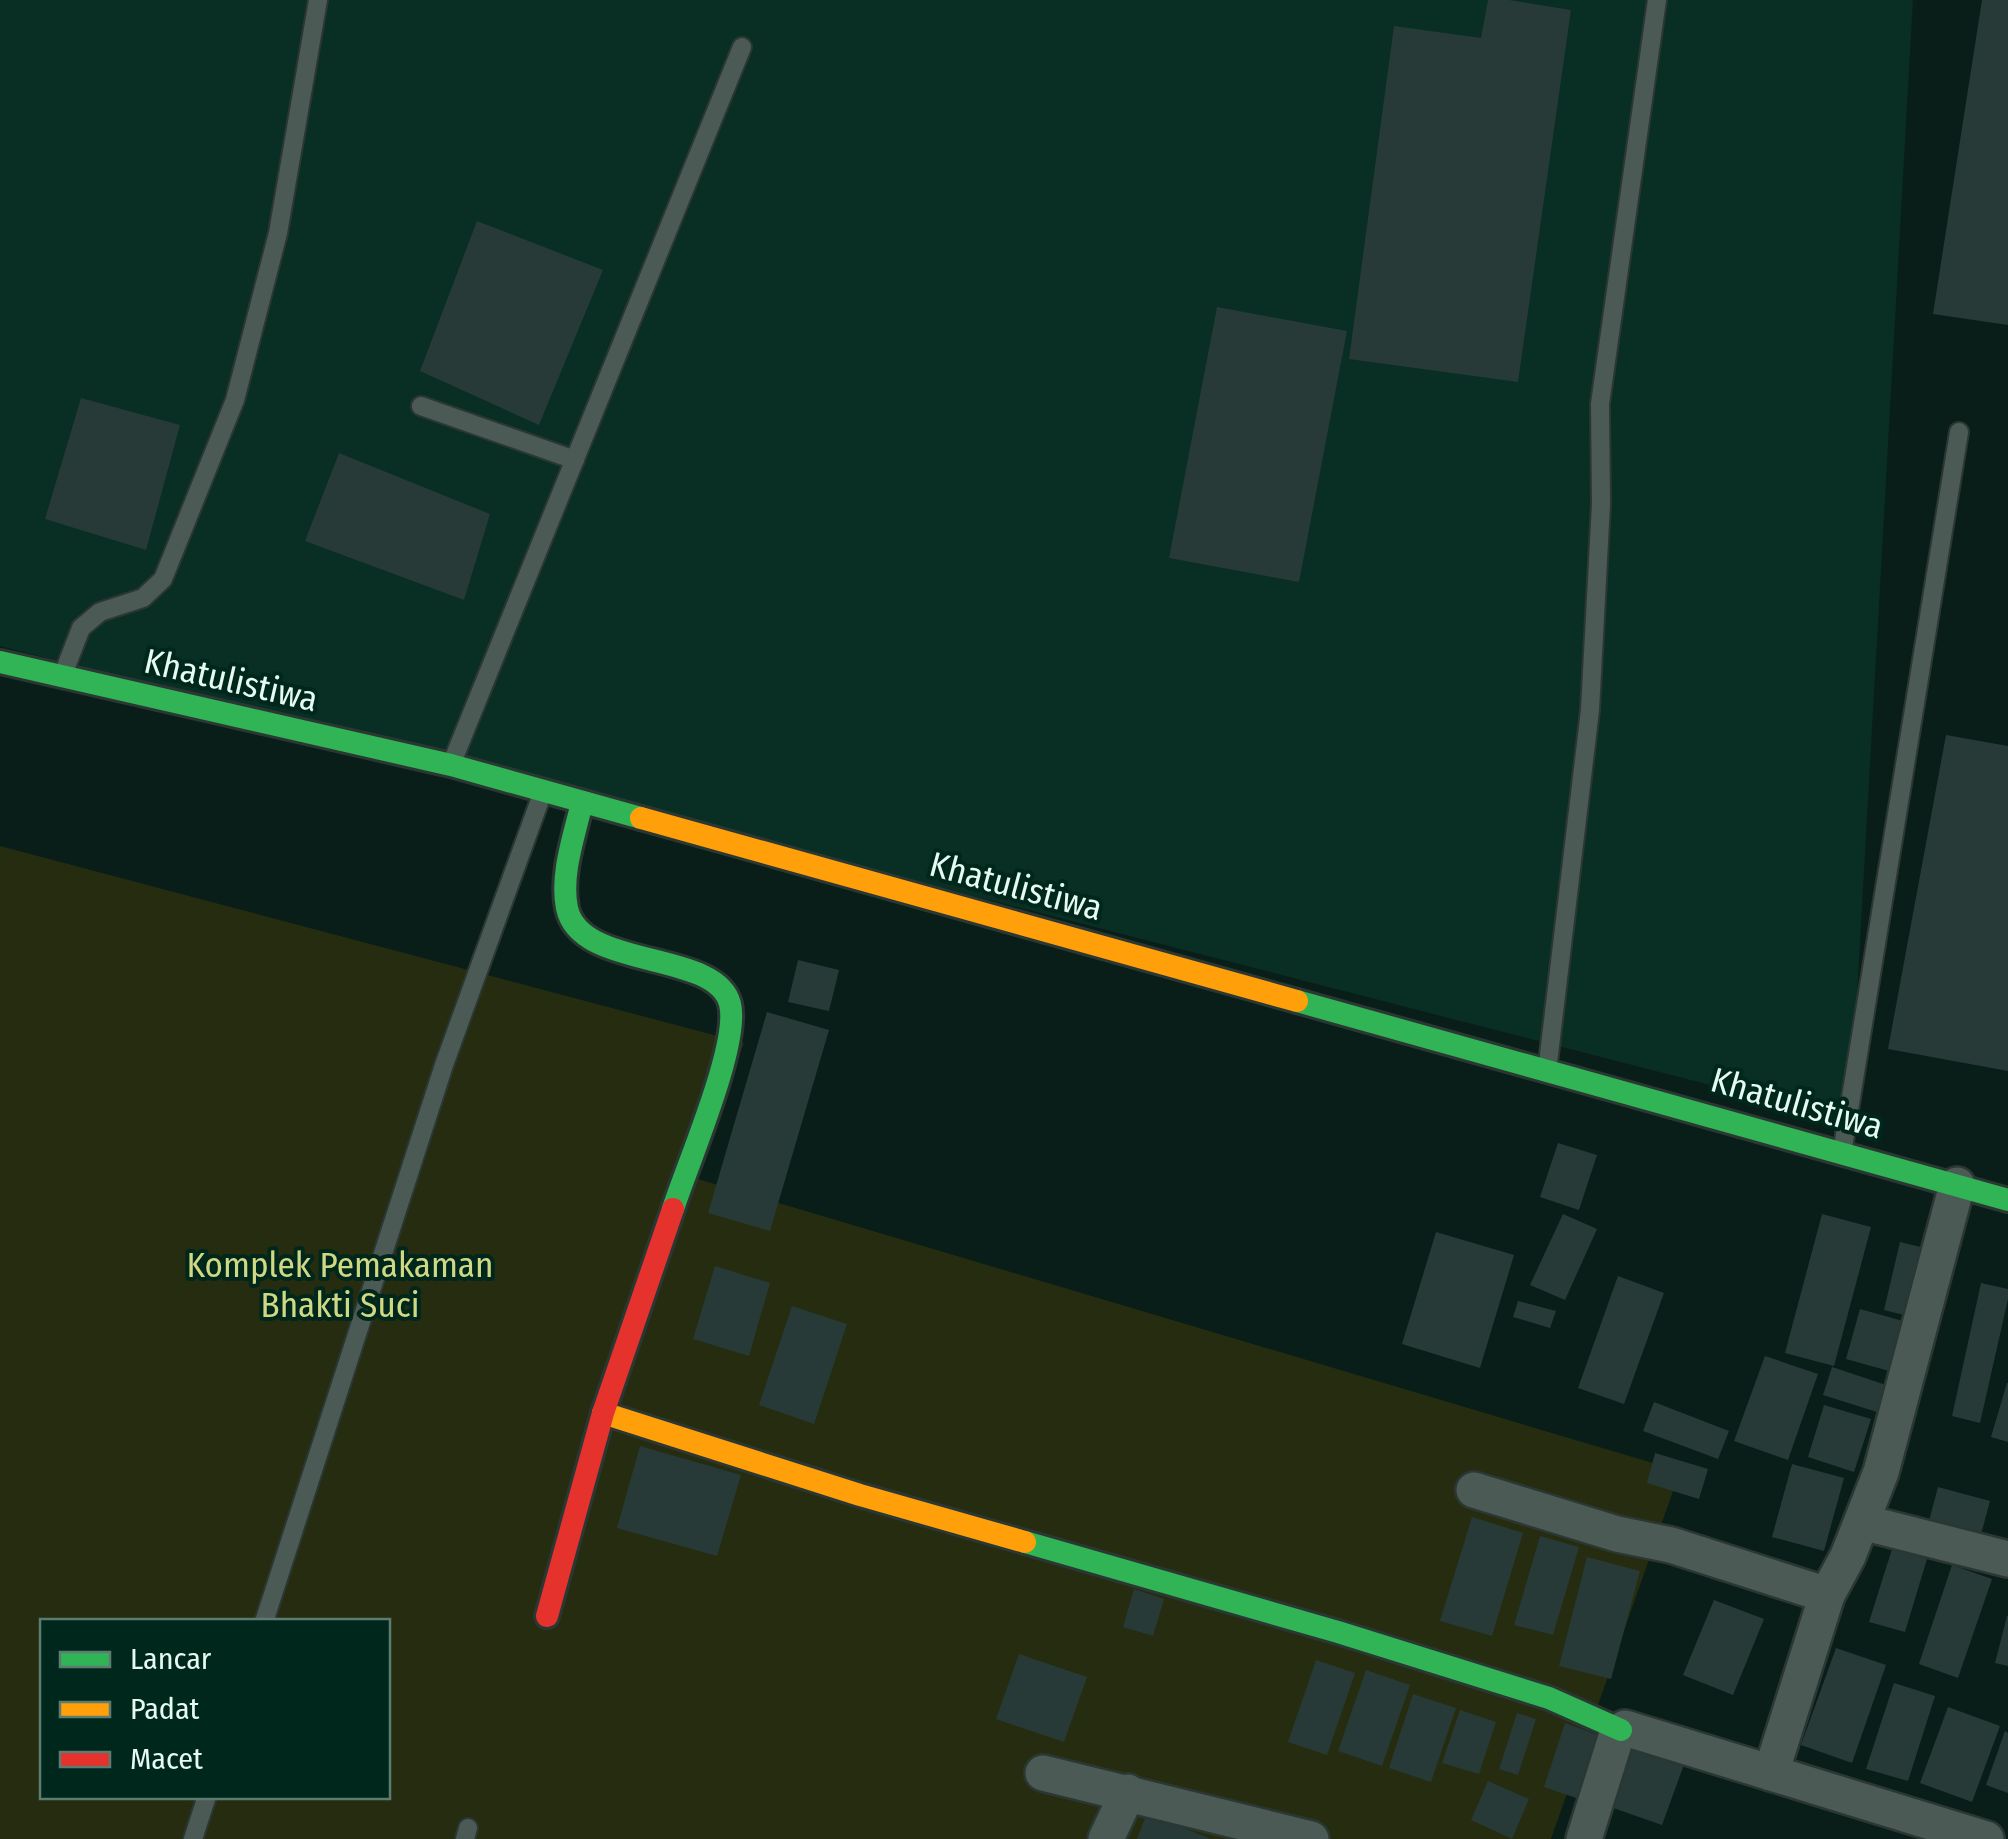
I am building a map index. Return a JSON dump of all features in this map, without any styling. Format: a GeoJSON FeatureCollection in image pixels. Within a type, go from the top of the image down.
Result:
{"type":"FeatureCollection","features":[{"type":"Feature","properties":{"kind":"main road","name":"Khatulistiwa"},"geometry":{"type":"LineString","coordinates":[[0,662],[451,766],[2008,1200]]}},
{"type":"Feature","properties":{"kind":"main road"},"geometry":{"type":"LineString","coordinates":[[547,1616],[603,1414],[724,1055],[731,1007],[726,993],[705,977],[595,941],[574,927],[567,910],[570,865],[582,802]]}},
{"type":"Feature","properties":{"kind":"main road"},"geometry":{"type":"LineString","coordinates":[[603,1414],[860,1494],[1338,1632],[1549,1698],[1621,1730]]}},
{"type":"Feature","properties":{"kind":"street"},"geometry":{"type":"LineString","coordinates":[[1771,1774],[1827,1594],[1881,1472],[1957,1186]]}},
{"type":"Feature","properties":{"kind":"street"},"geometry":{"type":"LineString","coordinates":[[1474,1490],[1827,1594]]}},
{"type":"Feature","properties":{"kind":"street"},"geometry":{"type":"LineString","coordinates":[[1862,1522],[2008,1558]]}},
{"type":"Feature","properties":{"kind":"street"},"geometry":{"type":"LineString","coordinates":[[1584,1839],[1621,1730],[1986,1839]]}},
{"type":"Feature","properties":{"kind":"street"},"geometry":{"type":"LineString","coordinates":[[1043,1773],[1311,1839]]}},
{"type":"Feature","properties":{"kind":"street"},"geometry":{"type":"LineString","coordinates":[[1106,1839],[1128,1792]]}},
{"type":"Feature","properties":{"kind":"lane"},"geometry":{"type":"LineString","coordinates":[[62,678],[81,628],[100,612],[142,598],[163,579],[234,400],[278,233],[318,0]]}},
{"type":"Feature","properties":{"kind":"lane"},"geometry":{"type":"LineString","coordinates":[[1548,1069],[1590,710],[1602,504],[1600,404],[1657,0]]}},
{"type":"Feature","properties":{"kind":"lane"},"geometry":{"type":"LineString","coordinates":[[451,766],[742,47]]}},
{"type":"Feature","properties":{"kind":"lane"},"geometry":{"type":"LineString","coordinates":[[421,406],[575,460]]}},
{"type":"Feature","properties":{"kind":"lane"},"geometry":{"type":"LineString","coordinates":[[1842,1153],[1959,432]]}},
{"type":"Feature","properties":{"kind":"lane"},"geometry":{"type":"LineString","coordinates":[[265,1619],[444,1065],[543,791]]}},
{"type":"Feature","properties":{"kind":"lane"},"geometry":{"type":"LineString","coordinates":[[193,1839],[206,1799]]}},
{"type":"Feature","properties":{"kind":"shaded area"},"geometry":{"type":"Polygon","coordinates":[[[0,0],[1913,0],[1850,1121],[0,646],[0,0]]]}},
{"type":"Feature","properties":{"kind":"green space","name":"Komplek Pemakaman Bhakti Suci"},"geometry":{"type":"Polygon","coordinates":[[[0,846],[744,1043],[691,1177],[1680,1471],[1551,1839],[0,1839],[0,846]]]}},
{"type":"Feature","properties":{"kind":"building"},"geometry":{"type":"Polygon","coordinates":[[[1488,0],[1571,10],[1518,382],[1349,359],[1394,26],[1481,38],[1488,0]]]}},
{"type":"Feature","properties":{"kind":"building"},"geometry":{"type":"Polygon","coordinates":[[[1982,0],[2008,0],[2008,325],[1933,314],[1982,0]]]}},
{"type":"Feature","properties":{"kind":"building"},"geometry":{"type":"Polygon","coordinates":[[[477,221],[603,270],[539,425],[420,371],[477,221]]]}},
{"type":"Feature","properties":{"kind":"building"},"geometry":{"type":"Polygon","coordinates":[[[1217,307],[1347,331],[1299,582],[1169,558],[1217,307]]]}},
{"type":"Feature","properties":{"kind":"building"},"geometry":{"type":"Polygon","coordinates":[[[81,398],[180,425],[146,550],[45,519],[81,398]]]}},
{"type":"Feature","properties":{"kind":"building"},"geometry":{"type":"Polygon","coordinates":[[[339,453],[490,514],[464,600],[305,541],[339,453]]]}},
{"type":"Feature","properties":{"kind":"building"},"geometry":{"type":"Polygon","coordinates":[[[1946,735],[2008,746],[2008,1071],[1888,1049],[1946,735]]]}},
{"type":"Feature","properties":{"kind":"building"},"geometry":{"type":"Polygon","coordinates":[[[798,960],[839,970],[829,1011],[788,1002],[798,960]]]}},
{"type":"Feature","properties":{"kind":"building"},"geometry":{"type":"Polygon","coordinates":[[[767,1012],[829,1030],[770,1231],[708,1213],[767,1012]]]}},
{"type":"Feature","properties":{"kind":"building"},"geometry":{"type":"Polygon","coordinates":[[[1558,1143],[1597,1155],[1579,1210],[1540,1197],[1558,1143]]]}},
{"type":"Feature","properties":{"kind":"building"},"geometry":{"type":"Polygon","coordinates":[[[1563,1214],[1597,1229],[1565,1300],[1530,1285],[1563,1214]]]}},
{"type":"Feature","properties":{"kind":"building"},"geometry":{"type":"Polygon","coordinates":[[[1822,1214],[1871,1227],[1834,1366],[1785,1353],[1822,1214]]]}},
{"type":"Feature","properties":{"kind":"building"},"geometry":{"type":"Polygon","coordinates":[[[1436,1232],[1514,1255],[1480,1368],[1402,1344],[1436,1232]]]}},
{"type":"Feature","properties":{"kind":"building"},"geometry":{"type":"Polygon","coordinates":[[[1900,1242],[1925,1248],[1908,1316],[1884,1310],[1900,1242]]]}},
{"type":"Feature","properties":{"kind":"building"},"geometry":{"type":"Polygon","coordinates":[[[715,1266],[770,1283],[749,1356],[693,1339],[715,1266]]]}},
{"type":"Feature","properties":{"kind":"building"},"geometry":{"type":"Polygon","coordinates":[[[1618,1276],[1664,1293],[1624,1404],[1578,1388],[1618,1276]]]}},
{"type":"Feature","properties":{"kind":"building"},"geometry":{"type":"Polygon","coordinates":[[[1981,1283],[2008,1289],[2008,1299],[1980,1423],[1952,1416],[1981,1283]]]}},
{"type":"Feature","properties":{"kind":"building"},"geometry":{"type":"Polygon","coordinates":[[[1518,1301],[1556,1311],[1550,1328],[1513,1317],[1518,1301]]]}},
{"type":"Feature","properties":{"kind":"building"},"geometry":{"type":"Polygon","coordinates":[[[792,1306],[847,1324],[814,1424],[759,1405],[792,1306]]]}},
{"type":"Feature","properties":{"kind":"building"},"geometry":{"type":"Polygon","coordinates":[[[1860,1309],[1903,1321],[1889,1371],[1846,1359],[1860,1309]]]}},
{"type":"Feature","properties":{"kind":"building"},"geometry":{"type":"Polygon","coordinates":[[[1765,1356],[1818,1374],[1788,1460],[1734,1441],[1765,1356]]]}},
{"type":"Feature","properties":{"kind":"building"},"geometry":{"type":"Polygon","coordinates":[[[1832,1367],[1889,1386],[1880,1413],[1823,1395],[1832,1367]]]}},
{"type":"Feature","properties":{"kind":"building"},"geometry":{"type":"Polygon","coordinates":[[[2008,1383],[2008,1442],[1991,1437],[2008,1383]]]}},
{"type":"Feature","properties":{"kind":"building"},"geometry":{"type":"Polygon","coordinates":[[[1654,1402],[1729,1431],[1718,1459],[1643,1431],[1654,1402]]]}},
{"type":"Feature","properties":{"kind":"building"},"geometry":{"type":"Polygon","coordinates":[[[1824,1405],[1871,1419],[1854,1472],[1808,1457],[1824,1405]]]}},
{"type":"Feature","properties":{"kind":"building"},"geometry":{"type":"Polygon","coordinates":[[[640,1446],[741,1475],[717,1556],[617,1528],[640,1446]]]}},
{"type":"Feature","properties":{"kind":"building"},"geometry":{"type":"Polygon","coordinates":[[[1655,1453],[1708,1469],[1699,1499],[1647,1483],[1655,1453]]]}},
{"type":"Feature","properties":{"kind":"building"},"geometry":{"type":"Polygon","coordinates":[[[1792,1464],[1844,1478],[1824,1551],[1772,1537],[1792,1464]]]}},
{"type":"Feature","properties":{"kind":"building"},"geometry":{"type":"Polygon","coordinates":[[[1938,1487],[1990,1501],[1977,1549],[1925,1536],[1938,1487]]]}},
{"type":"Feature","properties":{"kind":"building"},"geometry":{"type":"Polygon","coordinates":[[[1472,1517],[1523,1533],[1492,1636],[1440,1621],[1472,1517]]]}},
{"type":"Feature","properties":{"kind":"building"},"geometry":{"type":"Polygon","coordinates":[[[1540,1536],[1579,1547],[1553,1635],[1514,1625],[1540,1536]]]}},
{"type":"Feature","properties":{"kind":"building"},"geometry":{"type":"Polygon","coordinates":[[[1892,1549],[1927,1559],[1905,1632],[1869,1622],[1892,1549]]]}},
{"type":"Feature","properties":{"kind":"building"},"geometry":{"type":"Polygon","coordinates":[[[1587,1557],[1640,1571],[1611,1679],[1559,1666],[1587,1557]]]}},
{"type":"Feature","properties":{"kind":"building"},"geometry":{"type":"Polygon","coordinates":[[[1952,1565],[1992,1579],[1958,1678],[1919,1664],[1952,1565]]]}},
{"type":"Feature","properties":{"kind":"building"},"geometry":{"type":"Polygon","coordinates":[[[1134,1589],[1164,1599],[1153,1636],[1123,1627],[1134,1589]]]}},
{"type":"Feature","properties":{"kind":"building"},"geometry":{"type":"Polygon","coordinates":[[[1714,1600],[1764,1619],[1733,1695],[1683,1675],[1714,1600]]]}},
{"type":"Feature","properties":{"kind":"building"},"geometry":{"type":"Polygon","coordinates":[[[2008,1616],[2008,1666],[1995,1663],[2008,1616]]]}},
{"type":"Feature","properties":{"kind":"building"},"geometry":{"type":"Polygon","coordinates":[[[1836,1648],[1886,1665],[1852,1763],[1801,1745],[1836,1648]]]}},
{"type":"Feature","properties":{"kind":"building"},"geometry":{"type":"Polygon","coordinates":[[[1019,1654],[1087,1677],[1064,1742],[996,1719],[1019,1654]]]}},
{"type":"Feature","properties":{"kind":"building"},"geometry":{"type":"Polygon","coordinates":[[[1316,1660],[1355,1673],[1327,1755],[1288,1742],[1316,1660]]]}},
{"type":"Feature","properties":{"kind":"building"},"geometry":{"type":"Polygon","coordinates":[[[1366,1670],[1410,1685],[1382,1766],[1338,1751],[1366,1670]]]}},
{"type":"Feature","properties":{"kind":"building"},"geometry":{"type":"Polygon","coordinates":[[[1894,1683],[1935,1696],[1908,1781],[1866,1769],[1894,1683]]]}},
{"type":"Feature","properties":{"kind":"building"},"geometry":{"type":"Polygon","coordinates":[[[1413,1694],[1456,1708],[1431,1782],[1389,1768],[1413,1694]]]}},
{"type":"Feature","properties":{"kind":"building"},"geometry":{"type":"Polygon","coordinates":[[[1948,1707],[2000,1726],[1972,1802],[1920,1783],[1948,1707]]]}},
{"type":"Feature","properties":{"kind":"building"},"geometry":{"type":"Polygon","coordinates":[[[1460,1710],[1496,1722],[1479,1774],[1442,1763],[1460,1710]]]}},
{"type":"Feature","properties":{"kind":"building"},"geometry":{"type":"Polygon","coordinates":[[[1517,1713],[1536,1719],[1518,1775],[1499,1769],[1517,1713]]]}},
{"type":"Feature","properties":{"kind":"building"},"geometry":{"type":"Polygon","coordinates":[[[1565,1723],[1604,1737],[1582,1800],[1544,1787],[1565,1723]]]}},
{"type":"Feature","properties":{"kind":"building"},"geometry":{"type":"Polygon","coordinates":[[[2005,1731],[2008,1733],[2008,1793],[1986,1785],[2005,1731]]]}},
{"type":"Feature","properties":{"kind":"building"},"geometry":{"type":"Polygon","coordinates":[[[1624,1736],[1686,1759],[1662,1825],[1599,1803],[1624,1736]]]}},
{"type":"Feature","properties":{"kind":"building"},"geometry":{"type":"Polygon","coordinates":[[[1488,1781],[1529,1799],[1512,1839],[1471,1820],[1488,1781]]]}},
{"type":"Feature","properties":{"kind":"building"},"geometry":{"type":"Polygon","coordinates":[[[1147,1813],[1211,1839],[1137,1839],[1147,1813]]]}},
{"type":"Feature","properties":{"kind":"traffic: fast"},"geometry":{"type":"LineString","coordinates":[[0,662],[451,765],[641,818]]}},
{"type":"Feature","properties":{"kind":"traffic: fast"},"geometry":{"type":"LineString","coordinates":[[582,802],[565,882],[567,908],[577,928],[596,942],[621,952],[700,975],[720,987],[730,1004],[731,1022],[720,1075],[673,1209]]}},
{"type":"Feature","properties":{"kind":"traffic: fast"},"geometry":{"type":"LineString","coordinates":[[1297,1001],[2008,1200]]}},
{"type":"Feature","properties":{"kind":"traffic: fast"},"geometry":{"type":"LineString","coordinates":[[1025,1542],[1338,1632],[1549,1698],[1621,1730]]}},
{"type":"Feature","properties":{"kind":"traffic: slow"},"geometry":{"type":"LineString","coordinates":[[641,818],[1297,1001]]}},
{"type":"Feature","properties":{"kind":"traffic: slow"},"geometry":{"type":"LineString","coordinates":[[603,1413],[860,1495],[1025,1542]]}},
{"type":"Feature","properties":{"kind":"traffic: jam"},"geometry":{"type":"LineString","coordinates":[[547,1616],[603,1413],[673,1209]]}}]}
